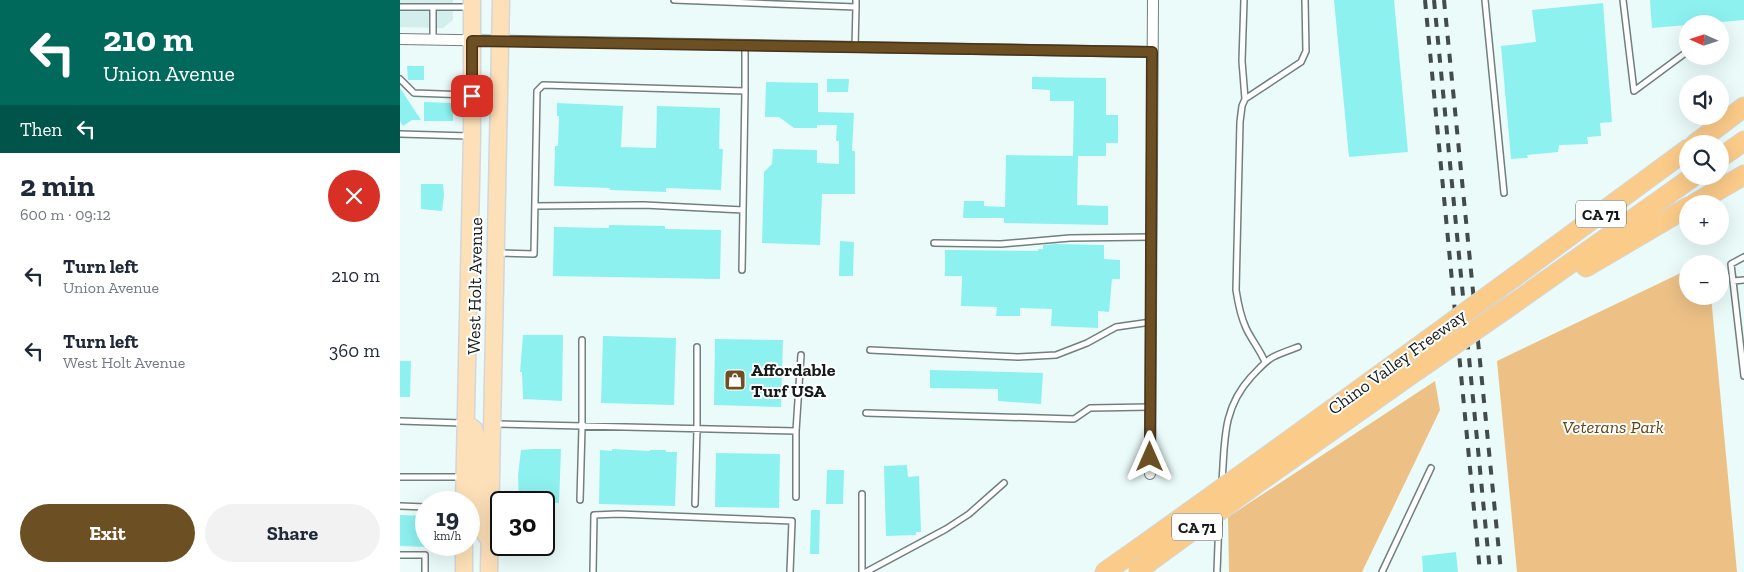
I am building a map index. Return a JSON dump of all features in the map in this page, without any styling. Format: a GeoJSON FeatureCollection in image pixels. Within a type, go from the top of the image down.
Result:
{"type":"FeatureCollection","features":[{"type":"Feature","properties":{"kind":"highway"},"geometry":{"type":"LineString","coordinates":[[1707,135],[1743,107]]}},
{"type":"Feature","properties":{"kind":"highway"},"geometry":{"type":"LineString","coordinates":[[1729,152],[1744,141]]}},
{"type":"Feature","properties":{"kind":"highway","name":"Chino Valley Freeway"},"geometry":{"type":"LineString","coordinates":[[1095,572],[1112,567],[1139,548],[1679,157]]}},
{"type":"Feature","properties":{"kind":"highway"},"geometry":{"type":"LineString","coordinates":[[1710,195],[1744,175]]}},
{"type":"Feature","properties":{"kind":"highway","name":"Chino Valley Freeway"},"geometry":{"type":"LineString","coordinates":[[1136,571],[1256,484],[1681,185]]}},
{"type":"Feature","properties":{"kind":"highway"},"geometry":{"type":"LineString","coordinates":[[1534,290],[1571,275],[1679,212]]}},
{"type":"Feature","properties":{"kind":"main road","name":"West Holt Avenue"},"geometry":{"type":"LineString","coordinates":[[489,572],[501,0]]}},
{"type":"Feature","properties":{"kind":"main road","name":"West Holt Avenue"},"geometry":{"type":"LineString","coordinates":[[464,491],[472,136],[472,3]]}},
{"type":"Feature","properties":{"kind":"main road"},"geometry":{"type":"LineString","coordinates":[[465,423],[474,429],[478,442],[476,512],[489,543]]}},
{"type":"Feature","properties":{"kind":"main road"},"geometry":{"type":"LineString","coordinates":[[464,556],[464,572]]}},
{"type":"Feature","properties":{"kind":"street"},"geometry":{"type":"LineString","coordinates":[[1150,474],[1153,0]]}},
{"type":"Feature","properties":{"kind":"street"},"geometry":{"type":"LineString","coordinates":[[400,39],[1152,52]]}},
{"type":"Feature","properties":{"kind":"lane"},"geometry":{"type":"LineString","coordinates":[[674,0],[856,7]]}},
{"type":"Feature","properties":{"kind":"lane"},"geometry":{"type":"LineString","coordinates":[[855,47],[856,0]]}},
{"type":"Feature","properties":{"kind":"lane"},"geometry":{"type":"LineString","coordinates":[[1244,0],[1242,61],[1246,99]]}},
{"type":"Feature","properties":{"kind":"lane"},"geometry":{"type":"LineString","coordinates":[[1266,362],[1246,329],[1236,290],[1240,122],[1242,106],[1246,99],[1301,62],[1306,51],[1305,0]]}},
{"type":"Feature","properties":{"kind":"lane"},"geometry":{"type":"LineString","coordinates":[[1485,0],[1504,193]]}},
{"type":"Feature","properties":{"kind":"lane"},"geometry":{"type":"LineString","coordinates":[[1623,0],[1634,90],[1679,58]]}},
{"type":"Feature","properties":{"kind":"lane"},"geometry":{"type":"LineString","coordinates":[[400,7],[434,7],[472,3]]}},
{"type":"Feature","properties":{"kind":"lane"},"geometry":{"type":"LineString","coordinates":[[433,40],[434,7]]}},
{"type":"Feature","properties":{"kind":"lane"},"geometry":{"type":"LineString","coordinates":[[742,270],[746,91],[745,45]]}},
{"type":"Feature","properties":{"kind":"lane"},"geometry":{"type":"LineString","coordinates":[[400,79],[414,93],[472,96]]}},
{"type":"Feature","properties":{"kind":"lane"},"geometry":{"type":"LineString","coordinates":[[495,253],[534,254],[537,91],[544,85],[746,91]]}},
{"type":"Feature","properties":{"kind":"lane"},"geometry":{"type":"LineString","coordinates":[[400,134],[472,136]]}},
{"type":"Feature","properties":{"kind":"lane"},"geometry":{"type":"LineString","coordinates":[[535,206],[644,205],[743,210]]}},
{"type":"Feature","properties":{"kind":"lane"},"geometry":{"type":"LineString","coordinates":[[934,243],[1001,244],[1070,238],[1151,237]]}},
{"type":"Feature","properties":{"kind":"lane"},"geometry":{"type":"LineString","coordinates":[[1744,257],[1731,264],[1744,376]]}},
{"type":"Feature","properties":{"kind":"lane"},"geometry":{"type":"LineString","coordinates":[[1733,281],[1744,280]]}},
{"type":"Feature","properties":{"kind":"lane"},"geometry":{"type":"LineString","coordinates":[[870,350],[1018,357],[1056,355],[1086,343],[1116,327],[1151,322]]}},
{"type":"Feature","properties":{"kind":"lane"},"geometry":{"type":"LineString","coordinates":[[580,500],[582,340]]}},
{"type":"Feature","properties":{"kind":"lane"},"geometry":{"type":"LineString","coordinates":[[695,504],[697,347]]}},
{"type":"Feature","properties":{"kind":"lane"},"geometry":{"type":"LineString","coordinates":[[1217,572],[1224,439],[1232,404],[1239,391],[1266,362],[1275,356],[1298,347]]}},
{"type":"Feature","properties":{"kind":"lane"},"geometry":{"type":"LineString","coordinates":[[796,497],[796,431],[801,355]]}},
{"type":"Feature","properties":{"kind":"lane"},"geometry":{"type":"LineString","coordinates":[[866,413],[1074,419],[1090,408],[1150,407]]}},
{"type":"Feature","properties":{"kind":"lane"},"geometry":{"type":"LineString","coordinates":[[400,421],[465,423]]}},
{"type":"Feature","properties":{"kind":"lane"},"geometry":{"type":"LineString","coordinates":[[492,424],[796,431]]}},
{"type":"Feature","properties":{"kind":"lane"},"geometry":{"type":"LineString","coordinates":[[1382,572],[1431,468]]}},
{"type":"Feature","properties":{"kind":"lane"},"geometry":{"type":"LineString","coordinates":[[400,477],[464,477]]}},
{"type":"Feature","properties":{"kind":"lane"},"geometry":{"type":"LineString","coordinates":[[866,572],[946,529],[969,514],[1004,483]]}},
{"type":"Feature","properties":{"kind":"lane"},"geometry":{"type":"LineString","coordinates":[[862,494],[862,572]]}},
{"type":"Feature","properties":{"kind":"lane"},"geometry":{"type":"LineString","coordinates":[[400,506],[415,507]]}},
{"type":"Feature","properties":{"kind":"lane"},"geometry":{"type":"LineString","coordinates":[[593,572],[594,515],[792,521],[790,572]]}},
{"type":"Feature","properties":{"kind":"lane"},"geometry":{"type":"LineString","coordinates":[[400,555],[425,555],[425,572]]}},
{"type":"Feature","properties":{"kind":"shaded area"},"geometry":{"type":"Polygon","coordinates":[[[400,0],[453,0],[453,20],[443,28],[400,27],[400,0]]]}},
{"type":"Feature","properties":{"kind":"green space","name":"Veterans Park"},"geometry":{"type":"Polygon","coordinates":[[[1679,274],[1679,305],[1712,305],[1737,572],[1517,572],[1497,361],[1679,274]]]}},
{"type":"Feature","properties":{"kind":"green space"},"geometry":{"type":"Polygon","coordinates":[[[1435,381],[1440,410],[1362,572],[1229,572],[1228,517],[1435,381]]]}},
{"type":"Feature","properties":{"kind":"building"},"geometry":{"type":"Polygon","coordinates":[[[1334,0],[1394,0],[1408,152],[1349,157],[1334,0]]]}},
{"type":"Feature","properties":{"kind":"building"},"geometry":{"type":"Polygon","coordinates":[[[1650,0],[1744,0],[1744,20],[1729,21],[1729,15],[1679,15],[1679,26],[1652,28],[1650,0]]]}},
{"type":"Feature","properties":{"kind":"building"},"geometry":{"type":"Polygon","coordinates":[[[1603,3],[1612,122],[1600,123],[1601,136],[1587,137],[1588,144],[1559,145],[1558,152],[1527,155],[1528,158],[1511,159],[1501,46],[1536,42],[1532,10],[1603,3]]]}},
{"type":"Feature","properties":{"kind":"building"},"geometry":{"type":"Polygon","coordinates":[[[407,66],[424,66],[424,80],[408,80],[407,66]]]}},
{"type":"Feature","properties":{"kind":"building"},"geometry":{"type":"Polygon","coordinates":[[[1032,77],[1106,78],[1106,115],[1118,115],[1118,143],[1106,143],[1106,156],[1073,156],[1074,101],[1050,101],[1050,90],[1032,89],[1032,77]]]}},
{"type":"Feature","properties":{"kind":"building"},"geometry":{"type":"Polygon","coordinates":[[[827,79],[849,79],[848,92],[827,92],[827,79]]]}},
{"type":"Feature","properties":{"kind":"building"},"geometry":{"type":"Polygon","coordinates":[[[766,82],[818,83],[818,112],[854,113],[852,151],[855,151],[855,194],[822,194],[820,245],[762,243],[764,172],[772,164],[773,149],[817,150],[817,163],[839,164],[839,141],[836,141],[837,125],[817,125],[817,128],[794,128],[779,117],[765,117],[766,82]]]}},
{"type":"Feature","properties":{"kind":"building"},"geometry":{"type":"Polygon","coordinates":[[[400,88],[421,120],[412,120],[403,126],[400,121],[400,88]]]}},
{"type":"Feature","properties":{"kind":"building"},"geometry":{"type":"Polygon","coordinates":[[[424,102],[453,103],[453,121],[424,121],[424,102]]]}},
{"type":"Feature","properties":{"kind":"building"},"geometry":{"type":"Polygon","coordinates":[[[557,103],[623,106],[621,147],[656,148],[657,106],[720,108],[719,149],[723,149],[721,190],[666,188],[666,192],[554,186],[555,146],[558,146],[559,116],[557,116],[557,103]]]}},
{"type":"Feature","properties":{"kind":"building"},"geometry":{"type":"Polygon","coordinates":[[[1006,155],[1078,156],[1077,205],[1108,206],[1108,225],[1004,223],[1004,218],[963,218],[964,201],[984,201],[984,206],[1005,207],[1006,155]]]}},
{"type":"Feature","properties":{"kind":"building"},"geometry":{"type":"Polygon","coordinates":[[[421,184],[443,184],[442,211],[421,209],[421,184]]]}},
{"type":"Feature","properties":{"kind":"building"},"geometry":{"type":"Polygon","coordinates":[[[609,225],[721,230],[720,279],[553,276],[554,227],[609,228],[609,225]]]}},
{"type":"Feature","properties":{"kind":"building"},"geometry":{"type":"Polygon","coordinates":[[[840,241],[854,242],[853,276],[839,276],[840,241]]]}},
{"type":"Feature","properties":{"kind":"building"},"geometry":{"type":"Polygon","coordinates":[[[1043,245],[1104,245],[1104,259],[1120,260],[1120,279],[1112,279],[1109,312],[1098,311],[1098,328],[1051,326],[1052,309],[1020,308],[1020,316],[996,316],[997,307],[961,306],[962,276],[945,276],[945,250],[1038,251],[1038,249],[1043,249],[1043,245]]]}},
{"type":"Feature","properties":{"kind":"building"},"geometry":{"type":"Polygon","coordinates":[[[523,335],[563,335],[562,401],[523,399],[522,372],[520,372],[523,335]]]}},
{"type":"Feature","properties":{"kind":"building"},"geometry":{"type":"Polygon","coordinates":[[[603,336],[676,338],[674,405],[601,403],[603,336]]]}},
{"type":"Feature","properties":{"kind":"building"},"geometry":{"type":"Polygon","coordinates":[[[715,339],[783,340],[781,407],[714,405],[715,339]]]}},
{"type":"Feature","properties":{"kind":"building"},"geometry":{"type":"Polygon","coordinates":[[[400,361],[411,361],[410,397],[400,397],[400,361]]]}},
{"type":"Feature","properties":{"kind":"building"},"geometry":{"type":"Polygon","coordinates":[[[930,370],[1043,373],[1041,404],[998,401],[998,389],[930,388],[930,370]]]}},
{"type":"Feature","properties":{"kind":"building"},"geometry":{"type":"Polygon","coordinates":[[[561,449],[559,503],[555,503],[555,491],[519,491],[518,475],[521,450],[561,449]]]}},
{"type":"Feature","properties":{"kind":"building"},"geometry":{"type":"Polygon","coordinates":[[[612,449],[677,452],[675,506],[599,504],[600,450],[612,451],[612,449]]]}},
{"type":"Feature","properties":{"kind":"building"},"geometry":{"type":"Polygon","coordinates":[[[716,453],[780,454],[779,508],[715,507],[716,453]]]}},
{"type":"Feature","properties":{"kind":"building"},"geometry":{"type":"Polygon","coordinates":[[[907,465],[908,477],[919,476],[921,532],[916,532],[916,535],[886,536],[884,466],[907,465]]]}},
{"type":"Feature","properties":{"kind":"building"},"geometry":{"type":"Polygon","coordinates":[[[827,470],[844,470],[843,504],[826,504],[827,470]]]}},
{"type":"Feature","properties":{"kind":"building"},"geometry":{"type":"Polygon","coordinates":[[[811,510],[820,510],[819,554],[810,554],[811,510]]]}},
{"type":"Feature","properties":{"kind":"building"},"geometry":{"type":"Polygon","coordinates":[[[400,515],[415,516],[415,547],[400,546],[400,515]]]}},
{"type":"Feature","properties":{"kind":"building"},"geometry":{"type":"Polygon","coordinates":[[[1456,552],[1458,572],[1423,572],[1422,556],[1456,552]]]}},
{"type":"Feature","properties":{"kind":"railway"},"geometry":{"type":"LineString","coordinates":[[1425,0],[1480,572]]}},
{"type":"Feature","properties":{"kind":"railway"},"geometry":{"type":"LineString","coordinates":[[1434,0],[1490,572]]}},
{"type":"Feature","properties":{"kind":"railway"},"geometry":{"type":"LineString","coordinates":[[1444,0],[1501,572]]}},
{"type":"Feature","properties":{"kind":"place","name":"Affordable Turf USA"},"geometry":{"type":"Point","coordinates":[735,380]}},
{"type":"Feature","properties":{"kind":"route"},"geometry":{"type":"LineString","coordinates":[[472,96],[472,41],[1152,52],[1150,457]]}}]}
